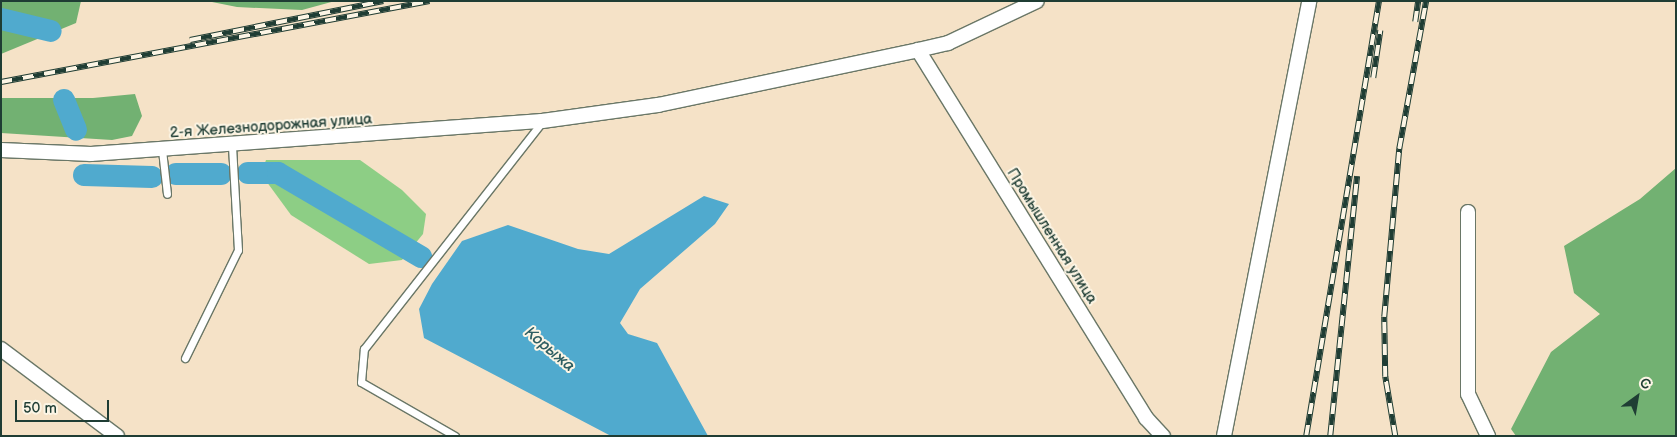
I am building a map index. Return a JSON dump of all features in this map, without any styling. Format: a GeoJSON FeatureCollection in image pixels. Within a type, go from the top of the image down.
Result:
{"type":"FeatureCollection","features":[{"type":"Feature","properties":{"kind":"street","name":"2-я Железнодорожная улица"},"geometry":{"type":"LineString","coordinates":[[1,150],[91,154],[542,122],[658,105],[948,43],[1037,1]]}},
{"type":"Feature","properties":{"kind":"street"},"geometry":{"type":"LineString","coordinates":[[1224,436],[1309,1]]}},
{"type":"Feature","properties":{"kind":"street","name":"Промышленная улица"},"geometry":{"type":"LineString","coordinates":[[918,50],[1146,418],[1163,436]]}},
{"type":"Feature","properties":{"kind":"street"},"geometry":{"type":"LineString","coordinates":[[1468,212],[1468,394],[1488,436]]}},
{"type":"Feature","properties":{"kind":"street"},"geometry":{"type":"LineString","coordinates":[[1,349],[117,436]]}},
{"type":"Feature","properties":{"kind":"lane"},"geometry":{"type":"LineString","coordinates":[[455,436],[361,382],[364,349],[542,122]]}},
{"type":"Feature","properties":{"kind":"lane"},"geometry":{"type":"LineString","coordinates":[[185,358],[238,250],[232,145]]}},
{"type":"Feature","properties":{"kind":"lane"},"geometry":{"type":"LineString","coordinates":[[162,150],[167,194]]}},
{"type":"Feature","properties":{"kind":"green space"},"geometry":{"type":"Polygon","coordinates":[[[1,1],[81,1],[76,23],[1,54],[1,1]]]}},
{"type":"Feature","properties":{"kind":"green space"},"geometry":{"type":"Polygon","coordinates":[[[207,1],[335,1],[302,10],[237,7],[207,1]]]}},
{"type":"Feature","properties":{"kind":"green space"},"geometry":{"type":"Polygon","coordinates":[[[135,94],[142,116],[132,136],[112,140],[1,133],[1,98],[93,98],[135,94]]]}},
{"type":"Feature","properties":{"kind":"green space"},"geometry":{"type":"Polygon","coordinates":[[[266,160],[360,160],[402,190],[426,214],[423,234],[402,260],[369,264],[291,215],[261,174],[266,160]]]}},
{"type":"Feature","properties":{"kind":"green space"},"geometry":{"type":"Polygon","coordinates":[[[1676,168],[1676,436],[1516,436],[1511,429],[1551,352],[1600,314],[1574,293],[1564,246],[1640,199],[1676,168]]]}},
{"type":"Feature","properties":{"kind":"water"},"geometry":{"type":"Polygon","coordinates":[[[704,196],[729,204],[715,224],[640,289],[620,323],[628,334],[657,343],[708,436],[611,436],[424,338],[419,309],[432,284],[462,241],[508,225],[578,249],[609,254],[704,196]]]}},
{"type":"Feature","properties":{"kind":"waterway","name":"Корыжа"},"geometry":{"type":"LineString","coordinates":[[1,19],[51,31]]}},
{"type":"Feature","properties":{"kind":"waterway","name":"Корыжа"},"geometry":{"type":"LineString","coordinates":[[64,100],[76,130]]}},
{"type":"Feature","properties":{"kind":"waterway","name":"Корыжа"},"geometry":{"type":"LineString","coordinates":[[248,173],[278,173],[421,257]]}},
{"type":"Feature","properties":{"kind":"waterway","name":"Корыжа"},"geometry":{"type":"LineString","coordinates":[[176,174],[221,174]]}},
{"type":"Feature","properties":{"kind":"waterway","name":"Корыжа"},"geometry":{"type":"LineString","coordinates":[[84,175],[152,177]]}},
{"type":"Feature","properties":{"kind":"railway"},"geometry":{"type":"LineString","coordinates":[[190,40],[383,1]]}},
{"type":"Feature","properties":{"kind":"railway"},"geometry":{"type":"LineString","coordinates":[[1,82],[429,1]]}},
{"type":"Feature","properties":{"kind":"railway"},"geometry":{"type":"LineString","coordinates":[[1306,436],[1379,1]]}},
{"type":"Feature","properties":{"kind":"railway"},"geometry":{"type":"LineString","coordinates":[[1415,22],[1418,1]]}},
{"type":"Feature","properties":{"kind":"railway"},"geometry":{"type":"LineString","coordinates":[[1395,436],[1385,377],[1384,317],[1399,149],[1426,1]]}},
{"type":"Feature","properties":{"kind":"railway"},"geometry":{"type":"LineString","coordinates":[[1373,78],[1380,31]]}},
{"type":"Feature","properties":{"kind":"railway"},"geometry":{"type":"LineString","coordinates":[[1330,436],[1357,176]]}}]}
